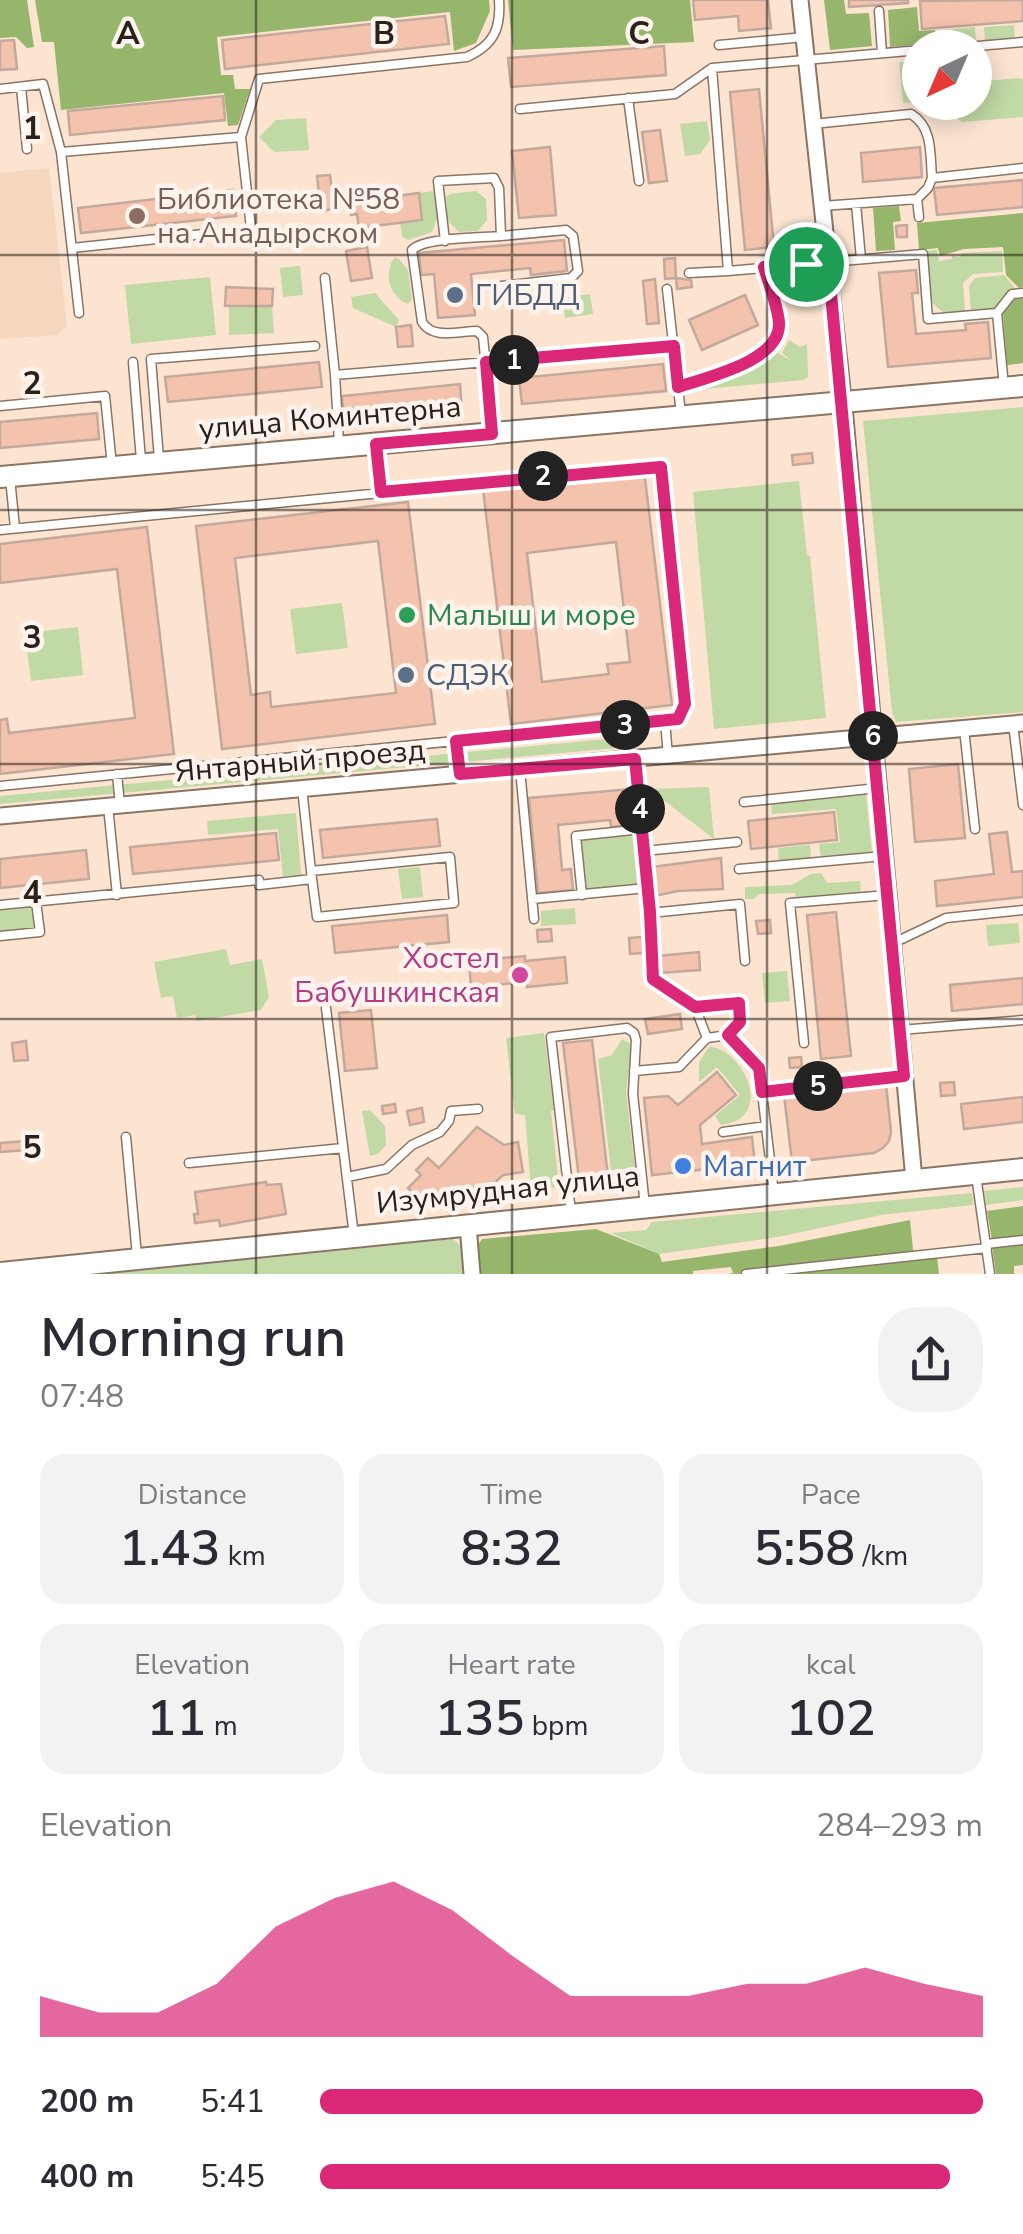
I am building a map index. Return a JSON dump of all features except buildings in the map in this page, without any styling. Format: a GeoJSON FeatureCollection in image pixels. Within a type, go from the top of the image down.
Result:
{"type":"FeatureCollection","features":[{"type":"Feature","properties":{"kind":"street"},"geometry":{"type":"LineString","coordinates":[[800,0],[844,403],[914,1180]]}},
{"type":"Feature","properties":{"kind":"street","name":"улица Коминтерна"},"geometry":{"type":"LineString","coordinates":[[5,476],[1014,386]]}},
{"type":"Feature","properties":{"kind":"street","name":"Янтарный проезд"},"geometry":{"type":"LineString","coordinates":[[0,816],[1018,724]]}},
{"type":"Feature","properties":{"kind":"street","name":"Изумрудная улица"},"geometry":{"type":"LineString","coordinates":[[0,1273],[1023,1169]]}},
{"type":"Feature","properties":{"kind":"street"},"geometry":{"type":"LineString","coordinates":[[468,1224],[472,1274]]}},
{"type":"Feature","properties":{"kind":"lane"},"geometry":{"type":"LineString","coordinates":[[72,248],[251,228],[241,137],[259,79],[467,58],[494,36],[501,24],[499,0]]}},
{"type":"Feature","properties":{"kind":"lane"},"geometry":{"type":"LineString","coordinates":[[879,11],[882,53]]}},
{"type":"Feature","properties":{"kind":"lane"},"geometry":{"type":"LineString","coordinates":[[719,45],[804,38]]}},
{"type":"Feature","properties":{"kind":"lane"},"geometry":{"type":"LineString","coordinates":[[992,45],[1023,42]]}},
{"type":"Feature","properties":{"kind":"lane"},"geometry":{"type":"LineString","coordinates":[[520,108],[675,94],[712,68],[902,51]]}},
{"type":"Feature","properties":{"kind":"lane"},"geometry":{"type":"LineString","coordinates":[[712,68],[728,271]]}},
{"type":"Feature","properties":{"kind":"lane"},"geometry":{"type":"LineString","coordinates":[[0,89],[43,84],[61,152],[79,314]]}},
{"type":"Feature","properties":{"kind":"lane"},"geometry":{"type":"LineString","coordinates":[[21,86],[27,149]]}},
{"type":"Feature","properties":{"kind":"lane"},"geometry":{"type":"LineString","coordinates":[[628,98],[639,181]]}},
{"type":"Feature","properties":{"kind":"lane"},"geometry":{"type":"LineString","coordinates":[[813,124],[911,114],[927,130],[932,178],[918,199],[822,206]]}},
{"type":"Feature","properties":{"kind":"lane"},"geometry":{"type":"LineString","coordinates":[[61,152],[241,137]]}},
{"type":"Feature","properties":{"kind":"lane"},"geometry":{"type":"LineString","coordinates":[[932,178],[1023,168]]}},
{"type":"Feature","properties":{"kind":"lane"},"geometry":{"type":"LineString","coordinates":[[445,241],[438,182],[484,177],[494,178],[499,188],[500,236]]}},
{"type":"Feature","properties":{"kind":"lane"},"geometry":{"type":"LineString","coordinates":[[918,199],[920,216]]}},
{"type":"Feature","properties":{"kind":"lane"},"geometry":{"type":"LineString","coordinates":[[856,204],[861,259]]}},
{"type":"Feature","properties":{"kind":"lane"},"geometry":{"type":"LineString","coordinates":[[492,434],[483,338],[477,331],[430,333],[422,322],[412,250],[422,242],[566,230],[573,236],[578,271],[571,278],[494,287]]}},
{"type":"Feature","properties":{"kind":"lane"},"geometry":{"type":"LineString","coordinates":[[689,274],[922,254],[928,319],[996,313],[1012,294],[1023,293]]}},
{"type":"Feature","properties":{"kind":"lane"},"geometry":{"type":"LineString","coordinates":[[678,387],[762,355],[775,340],[780,324],[764,267]]}},
{"type":"Feature","properties":{"kind":"lane"},"geometry":{"type":"LineString","coordinates":[[325,278],[340,447]]}},
{"type":"Feature","properties":{"kind":"lane"},"geometry":{"type":"LineString","coordinates":[[667,290],[681,417]]}},
{"type":"Feature","properties":{"kind":"lane"},"geometry":{"type":"LineString","coordinates":[[996,313],[1014,386]]}},
{"type":"Feature","properties":{"kind":"lane"},"geometry":{"type":"LineString","coordinates":[[150,464],[151,359],[315,346]]}},
{"type":"Feature","properties":{"kind":"lane"},"geometry":{"type":"LineString","coordinates":[[335,375],[674,346]]}},
{"type":"Feature","properties":{"kind":"lane"},"geometry":{"type":"LineString","coordinates":[[133,362],[150,464]]}},
{"type":"Feature","properties":{"kind":"lane"},"geometry":{"type":"LineString","coordinates":[[0,406],[105,396],[112,468]]}},
{"type":"Feature","properties":{"kind":"lane"},"geometry":{"type":"LineString","coordinates":[[376,444],[381,492]]}},
{"type":"Feature","properties":{"kind":"lane"},"geometry":{"type":"LineString","coordinates":[[0,530],[660,466],[685,704],[678,719],[665,721],[0,786]]}},
{"type":"Feature","properties":{"kind":"lane"},"geometry":{"type":"LineString","coordinates":[[5,476],[15,528]]}},
{"type":"Feature","properties":{"kind":"lane"},"geometry":{"type":"LineString","coordinates":[[665,721],[668,756]]}},
{"type":"Feature","properties":{"kind":"lane"},"geometry":{"type":"LineString","coordinates":[[1018,724],[1023,805]]}},
{"type":"Feature","properties":{"kind":"lane"},"geometry":{"type":"LineString","coordinates":[[964,728],[974,829]]}},
{"type":"Feature","properties":{"kind":"lane"},"geometry":{"type":"LineString","coordinates":[[456,741],[460,774]]}},
{"type":"Feature","properties":{"kind":"lane"},"geometry":{"type":"LineString","coordinates":[[635,759],[653,979],[695,1007],[707,1038]]}},
{"type":"Feature","properties":{"kind":"lane"},"geometry":{"type":"LineString","coordinates":[[520,769],[534,918]]}},
{"type":"Feature","properties":{"kind":"lane"},"geometry":{"type":"LineString","coordinates":[[116,774],[117,895]]}},
{"type":"Feature","properties":{"kind":"lane"},"geometry":{"type":"LineString","coordinates":[[0,906],[258,880],[259,884],[312,875],[450,857],[454,903],[316,916],[312,875],[302,788]]}},
{"type":"Feature","properties":{"kind":"lane"},"geometry":{"type":"LineString","coordinates":[[744,802],[878,788]]}},
{"type":"Feature","properties":{"kind":"lane"},"geometry":{"type":"LineString","coordinates":[[582,894],[576,836],[642,829]]}},
{"type":"Feature","properties":{"kind":"lane"},"geometry":{"type":"LineString","coordinates":[[644,851],[737,842]]}},
{"type":"Feature","properties":{"kind":"lane"},"geometry":{"type":"LineString","coordinates":[[739,869],[884,856]]}},
{"type":"Feature","properties":{"kind":"lane"},"geometry":{"type":"LineString","coordinates":[[532,899],[648,888]]}},
{"type":"Feature","properties":{"kind":"lane"},"geometry":{"type":"LineString","coordinates":[[804,1043],[790,903],[888,895]]}},
{"type":"Feature","properties":{"kind":"lane"},"geometry":{"type":"LineString","coordinates":[[0,936],[40,932],[36,902]]}},
{"type":"Feature","properties":{"kind":"lane"},"geometry":{"type":"LineString","coordinates":[[650,912],[740,904],[745,962]]}},
{"type":"Feature","properties":{"kind":"lane"},"geometry":{"type":"LineString","coordinates":[[892,938],[902,938],[946,918],[1023,910]]}},
{"type":"Feature","properties":{"kind":"lane"},"geometry":{"type":"LineString","coordinates":[[634,1071],[680,1067],[707,1038],[728,1035],[740,1022],[739,1003],[695,1007]]}},
{"type":"Feature","properties":{"kind":"lane"},"geometry":{"type":"LineString","coordinates":[[326,1008],[342,1094],[354,1236]]}},
{"type":"Feature","properties":{"kind":"lane"},"geometry":{"type":"LineString","coordinates":[[900,1030],[1023,1020]]}},
{"type":"Feature","properties":{"kind":"lane"},"geometry":{"type":"LineString","coordinates":[[571,1214],[551,1036],[627,1028],[634,1033],[633,1094],[645,1206]]}},
{"type":"Feature","properties":{"kind":"lane"},"geometry":{"type":"LineString","coordinates":[[728,1035],[759,1068],[774,1194]]}},
{"type":"Feature","properties":{"kind":"lane"},"geometry":{"type":"LineString","coordinates":[[762,1092],[904,1076]]}},
{"type":"Feature","properties":{"kind":"lane"},"geometry":{"type":"LineString","coordinates":[[347,1177],[386,1169],[412,1145],[440,1132],[452,1111],[478,1109]]}},
{"type":"Feature","properties":{"kind":"lane"},"geometry":{"type":"LineString","coordinates":[[723,1132],[766,1126]]}},
{"type":"Feature","properties":{"kind":"lane"},"geometry":{"type":"LineString","coordinates":[[126,1137],[138,1260]]}},
{"type":"Feature","properties":{"kind":"lane"},"geometry":{"type":"LineString","coordinates":[[189,1163],[344,1148]]}},
{"type":"Feature","properties":{"kind":"lane"},"geometry":{"type":"LineString","coordinates":[[976,1174],[990,1274]]}},
{"type":"Feature","properties":{"kind":"lane"},"geometry":{"type":"LineString","coordinates":[[746,1274],[1023,1240]]}},
{"type":"Feature","properties":{"kind":"shaded area"},"geometry":{"type":"Polygon","coordinates":[[[49,168],[67,325],[58,335],[0,339],[0,173],[49,168]]]}},
{"type":"Feature","properties":{"kind":"green space"},"geometry":{"type":"Polygon","coordinates":[[[0,0],[27,0],[34,47],[27,48],[16,37],[0,38],[0,0]]]}},
{"type":"Feature","properties":{"kind":"green space"},"geometry":{"type":"Polygon","coordinates":[[[35,0],[489,0],[490,11],[476,43],[454,51],[450,12],[217,37],[221,75],[233,75],[235,89],[250,89],[238,125],[228,126],[224,93],[61,110],[54,42],[42,42],[35,0]]]}},
{"type":"Feature","properties":{"kind":"green space"},"geometry":{"type":"Polygon","coordinates":[[[508,0],[690,0],[694,42],[513,50],[508,0]]]}},
{"type":"Feature","properties":{"kind":"green space"},"geometry":{"type":"Polygon","coordinates":[[[824,0],[844,0],[846,14],[869,13],[872,46],[830,50],[824,0]]]}},
{"type":"Feature","properties":{"kind":"green space"},"geometry":{"type":"Polygon","coordinates":[[[917,7],[919,30],[902,30],[902,46],[890,47],[888,10],[917,7]]]}},
{"type":"Feature","properties":{"kind":"green space"},"geometry":{"type":"Polygon","coordinates":[[[1014,25],[1015,39],[992,41],[992,30],[984,27],[1014,25]]]}},
{"type":"Feature","properties":{"kind":"green space"},"geometry":{"type":"Polygon","coordinates":[[[1023,79],[1023,117],[992,120],[992,80],[1023,79]]]}},
{"type":"Feature","properties":{"kind":"green space"},"geometry":{"type":"Polygon","coordinates":[[[306,118],[309,150],[274,152],[259,137],[276,120],[306,118]]]}},
{"type":"Feature","properties":{"kind":"green space"},"geometry":{"type":"Polygon","coordinates":[[[707,121],[710,140],[700,154],[685,156],[680,124],[707,121]]]}},
{"type":"Feature","properties":{"kind":"green space"},"geometry":{"type":"Polygon","coordinates":[[[434,191],[437,218],[432,232],[408,240],[402,237],[400,222],[422,219],[419,193],[434,191]]]}},
{"type":"Feature","properties":{"kind":"green space"},"geometry":{"type":"Polygon","coordinates":[[[476,191],[486,199],[487,220],[478,231],[459,232],[447,220],[446,197],[476,191]]]}},
{"type":"Feature","properties":{"kind":"green space"},"geometry":{"type":"Polygon","coordinates":[[[899,206],[901,221],[893,222],[895,250],[876,251],[873,208],[899,206]]]}},
{"type":"Feature","properties":{"kind":"green space"},"geometry":{"type":"Polygon","coordinates":[[[1023,213],[1023,287],[1019,288],[1006,275],[1003,247],[964,249],[940,256],[938,248],[919,250],[917,223],[1023,213]]]}},
{"type":"Feature","properties":{"kind":"green space"},"geometry":{"type":"Polygon","coordinates":[[[937,250],[939,261],[961,257],[961,253],[1002,251],[1003,272],[973,274],[963,283],[965,311],[944,313],[930,301],[926,251],[937,250]]]}},
{"type":"Feature","properties":{"kind":"green space"},"geometry":{"type":"Polygon","coordinates":[[[394,258],[408,270],[412,299],[408,304],[390,285],[389,271],[394,258]]]}},
{"type":"Feature","properties":{"kind":"green space"},"geometry":{"type":"Polygon","coordinates":[[[300,266],[303,295],[283,297],[280,268],[300,266]]]}},
{"type":"Feature","properties":{"kind":"green space"},"geometry":{"type":"Polygon","coordinates":[[[1004,275],[1014,287],[996,309],[971,311],[969,286],[975,278],[1004,275]]]}},
{"type":"Feature","properties":{"kind":"green space"},"geometry":{"type":"Polygon","coordinates":[[[210,277],[216,335],[131,344],[125,285],[210,277]]]}},
{"type":"Feature","properties":{"kind":"green space"},"geometry":{"type":"Polygon","coordinates":[[[375,293],[399,320],[396,327],[353,308],[351,297],[375,293]]]}},
{"type":"Feature","properties":{"kind":"green space"},"geometry":{"type":"Polygon","coordinates":[[[590,294],[593,314],[565,318],[562,298],[590,294]]]}},
{"type":"Feature","properties":{"kind":"green space"},"geometry":{"type":"Polygon","coordinates":[[[1023,298],[1023,363],[1007,365],[1003,314],[1015,299],[1023,298]]]}},
{"type":"Feature","properties":{"kind":"green space"},"geometry":{"type":"Polygon","coordinates":[[[229,306],[272,306],[274,333],[229,335],[229,306]]]}},
{"type":"Feature","properties":{"kind":"green space"},"geometry":{"type":"Polygon","coordinates":[[[789,340],[800,347],[807,344],[808,377],[803,380],[693,390],[693,385],[767,356],[775,346],[780,348],[778,353],[792,361],[782,353],[789,340]]]}},
{"type":"Feature","properties":{"kind":"green space"},"geometry":{"type":"Polygon","coordinates":[[[1023,407],[1023,712],[896,722],[863,421],[1023,407]]]}},
{"type":"Feature","properties":{"kind":"green space"},"geometry":{"type":"Polygon","coordinates":[[[799,481],[826,718],[714,729],[693,492],[799,481]]]}},
{"type":"Feature","properties":{"kind":"green space"},"geometry":{"type":"Polygon","coordinates":[[[342,603],[348,648],[296,654],[290,609],[342,603]]]}},
{"type":"Feature","properties":{"kind":"green space"},"geometry":{"type":"Polygon","coordinates":[[[78,627],[83,675],[31,681],[25,633],[78,627]]]}},
{"type":"Feature","properties":{"kind":"green space"},"geometry":{"type":"Polygon","coordinates":[[[638,736],[639,746],[0,804],[0,796],[638,736]]]}},
{"type":"Feature","properties":{"kind":"green space"},"geometry":{"type":"Polygon","coordinates":[[[709,787],[714,839],[649,789],[709,787]]]}},
{"type":"Feature","properties":{"kind":"green space"},"geometry":{"type":"Polygon","coordinates":[[[866,794],[872,854],[821,859],[819,844],[840,842],[836,809],[772,814],[771,803],[866,794]]]}},
{"type":"Feature","properties":{"kind":"green space"},"geometry":{"type":"Polygon","coordinates":[[[296,813],[301,875],[283,876],[278,829],[208,835],[207,821],[296,813]]]}},
{"type":"Feature","properties":{"kind":"green space"},"geometry":{"type":"Polygon","coordinates":[[[637,834],[642,884],[586,890],[581,840],[637,834]]]}},
{"type":"Feature","properties":{"kind":"green space"},"geometry":{"type":"Polygon","coordinates":[[[810,845],[811,858],[779,861],[778,848],[810,845]]]}},
{"type":"Feature","properties":{"kind":"green space"},"geometry":{"type":"Polygon","coordinates":[[[420,867],[423,897],[402,899],[398,869],[420,867]]]}},
{"type":"Feature","properties":{"kind":"green space"},"geometry":{"type":"Polygon","coordinates":[[[821,873],[827,883],[860,881],[861,893],[796,898],[795,893],[759,894],[754,899],[745,899],[745,887],[792,885],[821,873]]]}},
{"type":"Feature","properties":{"kind":"green space"},"geometry":{"type":"Polygon","coordinates":[[[37,907],[39,929],[0,933],[0,910],[37,907]]]}},
{"type":"Feature","properties":{"kind":"green space"},"geometry":{"type":"Polygon","coordinates":[[[575,908],[576,924],[541,926],[541,911],[575,908]]]}},
{"type":"Feature","properties":{"kind":"green space"},"geometry":{"type":"Polygon","coordinates":[[[1018,923],[1020,943],[988,946],[986,925],[1018,923]]]}},
{"type":"Feature","properties":{"kind":"green space"},"geometry":{"type":"Polygon","coordinates":[[[226,949],[230,965],[262,959],[269,997],[261,1010],[197,1021],[195,1015],[177,1018],[173,996],[161,998],[154,962],[226,949]]]}},
{"type":"Feature","properties":{"kind":"green space"},"geometry":{"type":"Polygon","coordinates":[[[787,971],[790,1001],[765,1003],[762,973],[787,971]]]}},
{"type":"Feature","properties":{"kind":"green space"},"geometry":{"type":"Polygon","coordinates":[[[544,1033],[559,1187],[531,1189],[525,1115],[515,1114],[506,1038],[544,1033]]]}},
{"type":"Feature","properties":{"kind":"green space"},"geometry":{"type":"Polygon","coordinates":[[[622,1039],[631,1048],[626,1092],[635,1168],[611,1170],[598,1059],[612,1055],[622,1039]]]}},
{"type":"Feature","properties":{"kind":"green space"},"geometry":{"type":"Polygon","coordinates":[[[709,1047],[721,1050],[742,1069],[751,1097],[748,1110],[738,1120],[721,1125],[715,1116],[740,1095],[717,1067],[699,1082],[699,1062],[709,1047]]]}},
{"type":"Feature","properties":{"kind":"green space"},"geometry":{"type":"Polygon","coordinates":[[[370,1110],[385,1126],[386,1145],[370,1156],[362,1111],[370,1110]]]}},
{"type":"Feature","properties":{"kind":"green space"},"geometry":{"type":"Polygon","coordinates":[[[1023,1187],[1023,1200],[986,1205],[984,1191],[1023,1187]]]}},
{"type":"Feature","properties":{"kind":"green space"},"geometry":{"type":"Polygon","coordinates":[[[972,1193],[973,1205],[881,1215],[778,1237],[659,1254],[611,1233],[646,1230],[652,1222],[972,1193]]]}},
{"type":"Feature","properties":{"kind":"green space"},"geometry":{"type":"Polygon","coordinates":[[[1023,1206],[1023,1237],[992,1240],[987,1211],[1023,1206]]]}},
{"type":"Feature","properties":{"kind":"green space"},"geometry":{"type":"Polygon","coordinates":[[[910,1220],[914,1259],[937,1257],[939,1274],[729,1274],[733,1273],[731,1267],[693,1274],[480,1274],[477,1246],[482,1239],[596,1229],[659,1254],[662,1262],[779,1246],[910,1220]]]}},
{"type":"Feature","properties":{"kind":"green space"},"geometry":{"type":"Polygon","coordinates":[[[453,1239],[462,1247],[465,1274],[105,1274],[453,1239]]]}},
{"type":"Feature","properties":{"kind":"green space"},"geometry":{"type":"Polygon","coordinates":[[[1023,1244],[1023,1265],[1014,1266],[1014,1274],[996,1274],[992,1246],[1023,1244]]]}},
{"type":"Feature","properties":{"kind":"place","name":"Библиотека №58 на Анадырском"},"geometry":{"type":"Point","coordinates":[137,216]}},
{"type":"Feature","properties":{"kind":"place","name":"ГИБДД"},"geometry":{"type":"Point","coordinates":[455,295]}},
{"type":"Feature","properties":{"kind":"place","name":"Малыш и море"},"geometry":{"type":"Point","coordinates":[407,615]}},
{"type":"Feature","properties":{"kind":"place","name":"СДЭК"},"geometry":{"type":"Point","coordinates":[406,675]}},
{"type":"Feature","properties":{"kind":"place","name":"Хостел Бабушкинская"},"geometry":{"type":"Point","coordinates":[520,975]}},
{"type":"Feature","properties":{"kind":"place","name":"Магнит"},"geometry":{"type":"Point","coordinates":[683,1166]}},
{"type":"Feature","properties":{"kind":"route"},"geometry":{"type":"LineString","coordinates":[[828,262],[904,1076],[762,1092],[759,1068],[728,1035],[740,1022],[739,1003],[695,1007],[653,979],[635,759],[460,774],[456,741],[678,719],[683,714],[661,467],[381,492],[376,444],[492,434],[486,362],[674,346],[678,387],[744,364],[762,355],[775,340],[780,324],[764,267],[806,264],[828,262]]}}]}
